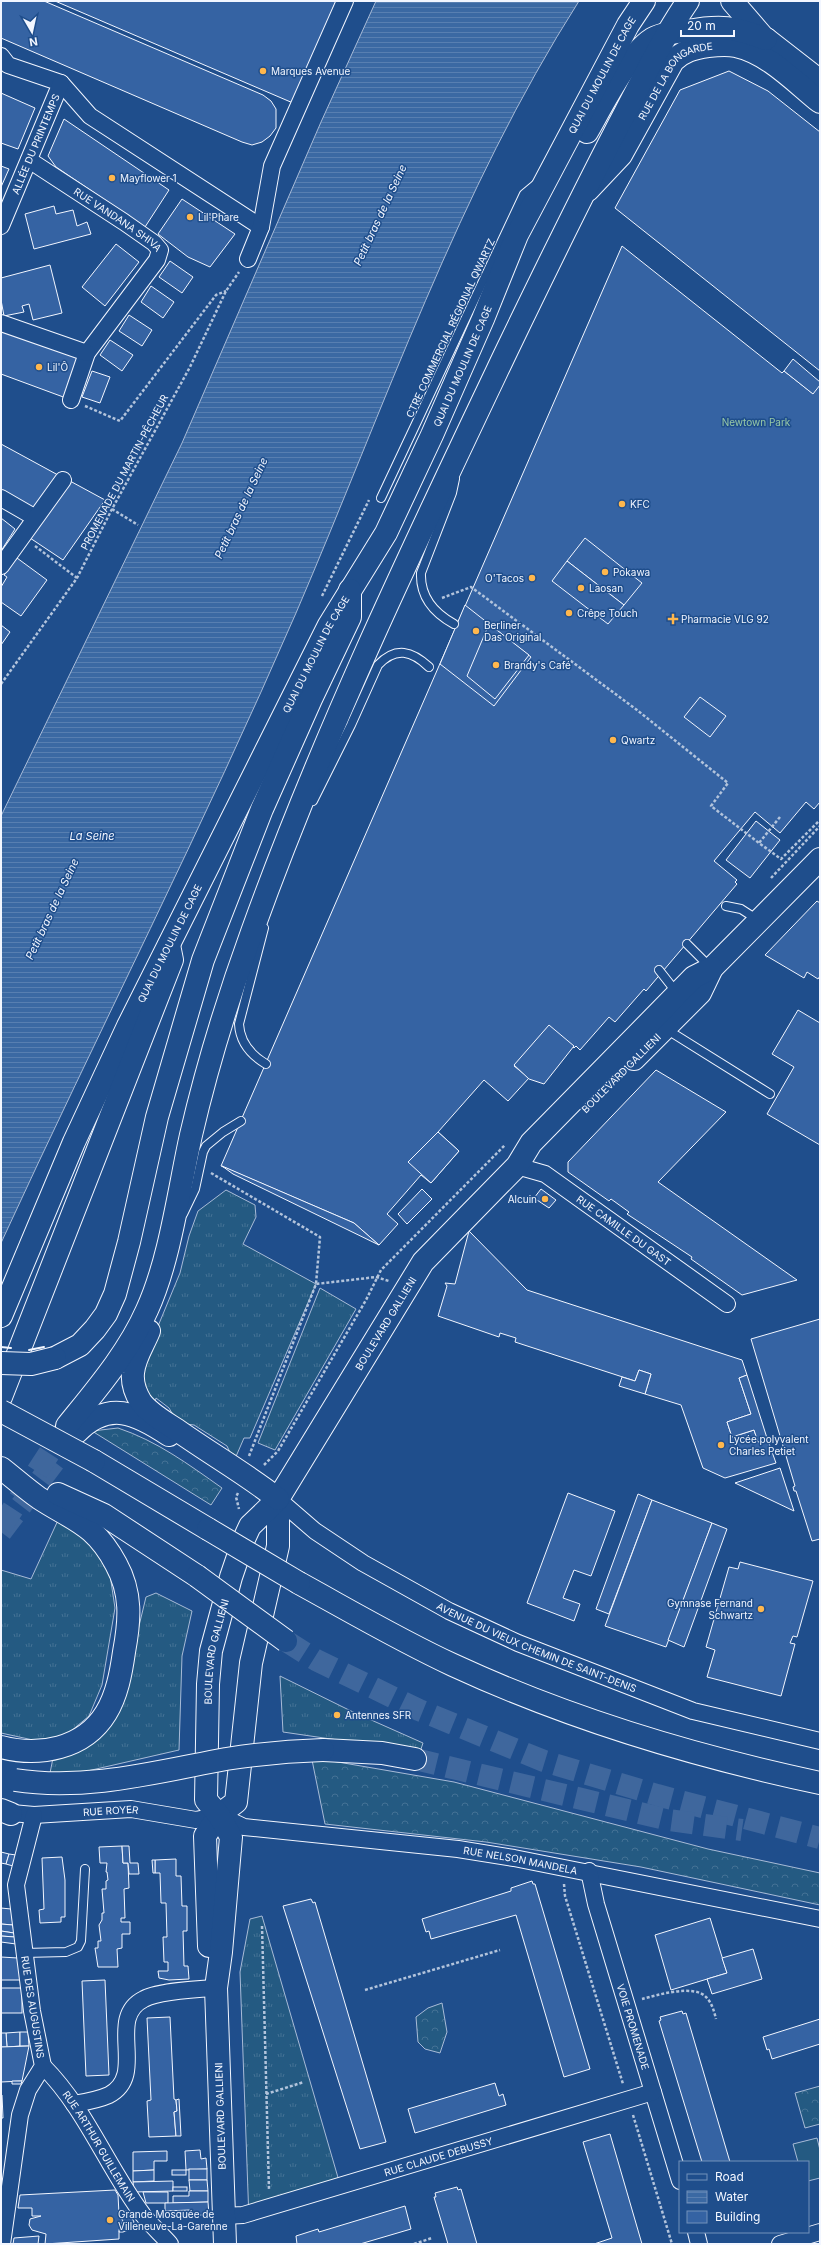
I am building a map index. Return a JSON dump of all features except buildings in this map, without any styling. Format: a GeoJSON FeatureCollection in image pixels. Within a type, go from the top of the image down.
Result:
{"type":"FeatureCollection","features":[{"type":"Feature","properties":{"kind":"main road","name":"QUAI DU MOULIN DE CAGE"},"geometry":{"type":"LineString","coordinates":[[1,1316],[74,1142],[169,945],[329,625],[386,533],[432,435],[483,319],[517,235],[547,174],[628,25],[644,1]]}},
{"type":"Feature","properties":{"kind":"main road"},"geometry":{"type":"LineString","coordinates":[[579,116],[658,1]]}},
{"type":"Feature","properties":{"kind":"main road"},"geometry":{"type":"LineString","coordinates":[[278,1499],[242,1484],[158,1428],[134,1416],[120,1412],[102,1414],[72,1429],[133,1336],[148,1309],[170,1233],[207,1073],[239,968],[276,865],[344,700],[466,436],[579,200],[665,34],[688,1]]}},
{"type":"Feature","properties":{"kind":"main road"},"geometry":{"type":"LineString","coordinates":[[732,1],[766,39],[820,81]]}},
{"type":"Feature","properties":{"kind":"main road"},"geometry":{"type":"LineString","coordinates":[[483,319],[500,308],[546,208],[606,99],[634,56],[652,39],[665,34],[713,26],[738,29],[766,39]]}},
{"type":"Feature","properties":{"kind":"main road","name":"RUE DE LA BONGARDE"},"geometry":{"type":"LineString","coordinates":[[579,200],[621,155],[673,61],[681,54],[691,49],[726,45],[743,48],[768,61],[820,102]]}},
{"type":"Feature","properties":{"kind":"main road"},"geometry":{"type":"LineString","coordinates":[[1,1363],[31,1364],[55,1358],[80,1345],[95,1329],[106,1314],[115,1294],[129,1242],[157,1117],[203,960],[262,809],[310,699],[350,617],[350,590]]}},
{"type":"Feature","properties":{"kind":"main road","name":"BOULEVARD GALLIENI"},"geometry":{"type":"LineString","coordinates":[[517,1166],[544,1150],[700,993],[712,968],[820,859]]}},
{"type":"Feature","properties":{"kind":"main road"},"geometry":{"type":"LineString","coordinates":[[1,1397],[172,960],[169,945]]}},
{"type":"Feature","properties":{"kind":"main road","name":"BOULEVARD GALLIENI"},"geometry":{"type":"LineString","coordinates":[[225,2244],[216,1988],[222,1952],[231,1837],[219,1815],[206,1800],[207,1710],[211,1651],[231,1577],[244,1539],[250,1526],[278,1499],[423,1262],[517,1166],[531,1143],[677,994],[694,977],[712,968]]}},
{"type":"Feature","properties":{"kind":"main road"},"geometry":{"type":"LineString","coordinates":[[170,1233],[160,1302],[132,1374],[135,1391],[141,1402],[150,1411],[205,1450],[248,1476],[278,1499]]}},
{"type":"Feature","properties":{"kind":"main road"},"geometry":{"type":"LineString","coordinates":[[1,1411],[94,1461],[299,1583],[390,1633],[453,1665],[547,1705],[643,1739],[711,1758],[820,1784]]}},
{"type":"Feature","properties":{"kind":"main road"},"geometry":{"type":"LineString","coordinates":[[1,1468],[104,1515],[197,1576],[286,1641]]}},
{"type":"Feature","properties":{"kind":"main road"},"geometry":{"type":"LineString","coordinates":[[1,1468],[39,1498],[82,1522],[97,1537],[111,1555],[122,1575],[130,1608],[127,1639],[117,1685],[111,1703],[97,1724],[77,1740],[53,1750],[22,1751],[1,1747]]}},
{"type":"Feature","properties":{"kind":"main road"},"geometry":{"type":"LineString","coordinates":[[219,1815],[236,1802],[251,1663],[278,1546],[278,1499]]}},
{"type":"Feature","properties":{"kind":"main road"},"geometry":{"type":"LineString","coordinates":[[8,1778],[56,1785],[84,1783],[260,1754],[323,1750],[382,1753],[416,1759]]}},
{"type":"Feature","properties":{"kind":"street"},"geometry":{"type":"LineString","coordinates":[[248,258],[262,227],[272,166],[345,1]]}},
{"type":"Feature","properties":{"kind":"street"},"geometry":{"type":"LineString","coordinates":[[1,56],[8,65],[61,84],[90,116],[262,227]]}},
{"type":"Feature","properties":{"kind":"street","name":"ALLÉE DU PRINTEMPS"},"geometry":{"type":"LineString","coordinates":[[1,226],[61,84]]}},
{"type":"Feature","properties":{"kind":"street","name":"RUE VANDANA SHIVA"},"geometry":{"type":"LineString","coordinates":[[29,160],[124,222],[157,246],[160,250],[157,260],[87,353],[71,400]]}},
{"type":"Feature","properties":{"kind":"street"},"geometry":{"type":"LineString","coordinates":[[1,323],[87,353]]}},
{"type":"Feature","properties":{"kind":"street"},"geometry":{"type":"LineString","coordinates":[[1,566],[34,517],[63,480]]}},
{"type":"Feature","properties":{"kind":"street"},"geometry":{"type":"LineString","coordinates":[[1,498],[34,517]]}},
{"type":"Feature","properties":{"kind":"street","name":"RUE CAMILLE DU GAST"},"geometry":{"type":"LineString","coordinates":[[517,1166],[545,1174],[727,1304]]}},
{"type":"Feature","properties":{"kind":"street","name":"AVENUE DU VIEUX CHEMIN DE SAINT-DENIS"},"geometry":{"type":"LineString","coordinates":[[278,1499],[315,1531],[363,1563],[449,1611],[518,1643],[693,1711],[820,1741]]}},
{"type":"Feature","properties":{"kind":"street","name":"RUE ROYER"},"geometry":{"type":"LineString","coordinates":[[4,1812],[34,1815],[124,1809],[196,1820],[219,1815]]}},
{"type":"Feature","properties":{"kind":"street","name":"RUE DES AUGUSTINS"},"geometry":{"type":"LineString","coordinates":[[2,2244],[20,2114],[28,2090],[43,2066],[32,2011],[16,1884],[34,1815]]}},
{"type":"Feature","properties":{"kind":"street","name":"RUE NELSON MANDELA"},"geometry":{"type":"LineString","coordinates":[[219,1815],[244,1827],[458,1849],[589,1871],[820,1919]]}},
{"type":"Feature","properties":{"kind":"street","name":"VOIE PROMENADE"},"geometry":{"type":"LineString","coordinates":[[589,1871],[596,1904],[679,2178]]}},
{"type":"Feature","properties":{"kind":"street"},"geometry":{"type":"LineString","coordinates":[[74,2104],[101,2098],[111,2094],[123,2082],[128,2069],[128,2018],[139,2002],[152,1996],[216,1988]]}},
{"type":"Feature","properties":{"kind":"street","name":"RUE ARTHUR GUILLEMAIN"},"geometry":{"type":"LineString","coordinates":[[43,2066],[60,2083],[143,2215],[170,2244]]}},
{"type":"Feature","properties":{"kind":"street","name":"RUE CLAUDE DEBUSSY"},"geometry":{"type":"LineString","coordinates":[[224,2216],[243,2215],[653,2092]]}},
{"type":"Feature","properties":{"kind":"street"},"geometry":{"type":"LineString","coordinates":[[780,2244],[820,2232]]}},
{"type":"Feature","properties":{"kind":"street"},"geometry":{"type":"LineString","coordinates":[[696,2233],[699,2244]]}},
{"type":"Feature","properties":{"kind":"lane","name":"CTRE COMMERCIAL RÉGIONAL QWARTZ"},"geometry":{"type":"LineString","coordinates":[[382,498],[524,194],[547,174]]}},
{"type":"Feature","properties":{"kind":"lane"},"geometry":{"type":"LineString","coordinates":[[454,624],[439,616],[429,603],[420,582],[421,573],[452,493],[466,436]]}},
{"type":"Feature","properties":{"kind":"lane"},"geometry":{"type":"LineString","coordinates":[[266,1064],[248,1051],[241,1037],[239,1024],[262,939],[276,865],[316,797],[378,665],[384,658],[408,653],[429,667]]}},
{"type":"Feature","properties":{"kind":"lane"},"geometry":{"type":"LineString","coordinates":[[726,906],[741,909],[759,920]]}},
{"type":"Feature","properties":{"kind":"lane"},"geometry":{"type":"LineString","coordinates":[[687,944],[712,968]]}},
{"type":"Feature","properties":{"kind":"lane"},"geometry":{"type":"LineString","coordinates":[[618,1075],[619,1067],[625,1058],[676,1006],[677,994],[660,970]]}},
{"type":"Feature","properties":{"kind":"lane"},"geometry":{"type":"LineString","coordinates":[[665,1028],[770,1094]]}},
{"type":"Feature","properties":{"kind":"lane"},"geometry":{"type":"LineString","coordinates":[[170,1233],[190,1203],[206,1146],[223,1132],[241,1121]]}},
{"type":"Feature","properties":{"kind":"lane"},"geometry":{"type":"LineString","coordinates":[[24,1953],[66,1952],[78,1947],[81,1941],[85,1869]]}},
{"type":"Feature","properties":{"kind":"path","name":"PROMENADE DU MARTIN-PÊCHEUR"},"geometry":{"type":"LineString","coordinates":[[1,684],[78,578],[112,509],[190,367],[226,290],[248,258]]}},
{"type":"Feature","properties":{"kind":"path"},"geometry":{"type":"LineString","coordinates":[[71,400],[120,421],[216,295],[226,290]]}},
{"type":"Feature","properties":{"kind":"path"},"geometry":{"type":"LineString","coordinates":[[112,509],[138,525]]}},
{"type":"Feature","properties":{"kind":"path"},"geometry":{"type":"LineString","coordinates":[[21,536],[78,578]]}},
{"type":"Feature","properties":{"kind":"path"},"geometry":{"type":"LineString","coordinates":[[429,603],[471,587],[637,710],[728,783],[711,806],[780,859],[818,821]]}},
{"type":"Feature","properties":{"kind":"path"},"geometry":{"type":"LineString","coordinates":[[759,843],[780,817]]}},
{"type":"Feature","properties":{"kind":"path"},"geometry":{"type":"LineString","coordinates":[[207,1171],[320,1237],[316,1284],[247,1460]]}},
{"type":"Feature","properties":{"kind":"path"},"geometry":{"type":"LineString","coordinates":[[316,1284],[376,1277]]}},
{"type":"Feature","properties":{"kind":"path"},"geometry":{"type":"LineString","coordinates":[[589,1871],[564,1877],[564,1890],[672,2244]]}},
{"type":"Feature","properties":{"kind":"path"},"geometry":{"type":"LineString","coordinates":[[262,1926],[270,2195]]}},
{"type":"Feature","properties":{"kind":"path"},"geometry":{"type":"LineString","coordinates":[[365,1990],[500,1950]]}},
{"type":"Feature","properties":{"kind":"path"},"geometry":{"type":"LineString","coordinates":[[640,2000],[654,1996],[691,1990],[705,1995],[712,2004],[716,2019]]}},
{"type":"Feature","properties":{"kind":"path"},"geometry":{"type":"LineString","coordinates":[[266,2094],[304,2082]]}},
{"type":"Feature","properties":{"kind":"path"},"geometry":{"type":"LineString","coordinates":[[414,2244],[432,2238]]}},
{"type":"Feature","properties":{"kind":"green space"},"geometry":{"type":"Polygon","coordinates":[[[226,1190],[255,1205],[256,1217],[243,1244],[316,1284],[250,1438],[244,1438],[234,1461],[227,1446],[194,1425],[178,1423],[169,1408],[156,1398],[154,1407],[139,1372],[180,1273],[189,1236],[198,1211],[226,1190]]]}},
{"type":"Feature","properties":{"kind":"green space"},"geometry":{"type":"Polygon","coordinates":[[[320,1288],[356,1309],[275,1450],[258,1443],[320,1288]]]}},
{"type":"Feature","properties":{"kind":"green space"},"geometry":{"type":"Polygon","coordinates":[[[118,1428],[159,1446],[222,1488],[211,1505],[92,1431],[118,1428]]]}},
{"type":"Feature","properties":{"kind":"green space"},"geometry":{"type":"Polygon","coordinates":[[[59,1518],[86,1535],[110,1575],[115,1608],[102,1685],[89,1716],[64,1737],[33,1740],[1,1733],[1,1570],[31,1579],[59,1518]]]}},
{"type":"Feature","properties":{"kind":"green space"},"geometry":{"type":"Polygon","coordinates":[[[156,1593],[192,1611],[182,1656],[179,1750],[83,1772],[50,1773],[53,1758],[70,1755],[130,1663],[146,1597],[156,1593]]]}},
{"type":"Feature","properties":{"kind":"green space"},"geometry":{"type":"Polygon","coordinates":[[[280,1676],[351,1711],[423,1743],[420,1752],[283,1732],[280,1676]]]}},
{"type":"Feature","properties":{"kind":"green space"},"geometry":{"type":"Polygon","coordinates":[[[312,1760],[332,1761],[454,1782],[708,1849],[820,1873],[820,1905],[641,1867],[486,1842],[325,1824],[312,1760]]]}},
{"type":"Feature","properties":{"kind":"green space"},"geometry":{"type":"Polygon","coordinates":[[[262,1916],[339,2181],[249,2220],[240,1972],[250,1919],[262,1916]]]}},
{"type":"Feature","properties":{"kind":"green space"},"geometry":{"type":"Polygon","coordinates":[[[442,2003],[447,2032],[440,2053],[425,2049],[418,2042],[416,2017],[428,2008],[442,2003]]]}},
{"type":"Feature","properties":{"kind":"green space"},"geometry":{"type":"Polygon","coordinates":[[[820,2086],[820,2124],[805,2128],[795,2093],[820,2086]]]}},
{"type":"Feature","properties":{"kind":"green space"},"geometry":{"type":"Polygon","coordinates":[[[817,2138],[820,2150],[820,2178],[809,2181],[809,2161],[798,2161],[793,2144],[817,2138]]]}},
{"type":"Feature","properties":{"kind":"water","name":"La Seine"},"geometry":{"type":"Polygon","coordinates":[[[376,1],[579,1],[536,73],[496,148],[460,224],[393,378],[329,535],[261,692],[188,850],[1,1243],[1,816],[182,443],[321,122],[376,1]]]}},
{"type":"Feature","properties":{"kind":"tunnel"},"geometry":{"type":"LineString","coordinates":[[1,1527],[67,1426]]}},
{"type":"Feature","properties":{"kind":"tunnel"},"geometry":{"type":"LineString","coordinates":[[1,1532],[77,1432]]}},
{"type":"Feature","properties":{"kind":"tunnel"},"geometry":{"type":"LineString","coordinates":[[286,1641],[316,1660],[419,1710],[544,1761],[657,1795],[820,1838]]}},
{"type":"Feature","properties":{"kind":"tunnel"},"geometry":{"type":"LineString","coordinates":[[415,1759],[669,1820],[742,1830]]}},
{"type":"Feature","properties":{"kind":"wall"},"geometry":{"type":"LineString","coordinates":[[1,1347],[11,1348]]}},
{"type":"Feature","properties":{"kind":"wall"},"geometry":{"type":"LineString","coordinates":[[29,1350],[44,1347]]}},
{"type":"Feature","properties":{"kind":"place","name":"Marques Avenue"},"geometry":{"type":"Point","coordinates":[263,71]}},
{"type":"Feature","properties":{"kind":"place","name":"Mayflower 1"},"geometry":{"type":"Point","coordinates":[112,178]}},
{"type":"Feature","properties":{"kind":"place","name":"Lil'Phare"},"geometry":{"type":"Point","coordinates":[190,217]}},
{"type":"Feature","properties":{"kind":"place","name":"Lil'Ô"},"geometry":{"type":"Point","coordinates":[39,367]}},
{"type":"Feature","properties":{"kind":"place","name":"KFC"},"geometry":{"type":"Point","coordinates":[622,504]}},
{"type":"Feature","properties":{"kind":"place","name":"Pokawa"},"geometry":{"type":"Point","coordinates":[605,572]}},
{"type":"Feature","properties":{"kind":"place","name":"O'Tacos"},"geometry":{"type":"Point","coordinates":[532,578]}},
{"type":"Feature","properties":{"kind":"place","name":"Laosan"},"geometry":{"type":"Point","coordinates":[581,588]}},
{"type":"Feature","properties":{"kind":"place","name":"Crêpe Touch"},"geometry":{"type":"Point","coordinates":[569,613]}},
{"type":"Feature","properties":{"kind":"place","name":"Pharmacie VLG 92"},"geometry":{"type":"Point","coordinates":[673,619]}},
{"type":"Feature","properties":{"kind":"place","name":"Berliner Das Original"},"geometry":{"type":"Point","coordinates":[476,631]}},
{"type":"Feature","properties":{"kind":"place","name":"Brandy's Café"},"geometry":{"type":"Point","coordinates":[496,665]}},
{"type":"Feature","properties":{"kind":"place","name":"Qwartz"},"geometry":{"type":"Point","coordinates":[613,740]}},
{"type":"Feature","properties":{"kind":"place","name":"Alcuin"},"geometry":{"type":"Point","coordinates":[545,1199]}},
{"type":"Feature","properties":{"kind":"place","name":"Lycée polyvalent Charles Petiet"},"geometry":{"type":"Point","coordinates":[721,1445]}},
{"type":"Feature","properties":{"kind":"place","name":"Gymnase Fernand Schwartz"},"geometry":{"type":"Point","coordinates":[761,1609]}},
{"type":"Feature","properties":{"kind":"place","name":"Antennes SFR"},"geometry":{"type":"Point","coordinates":[337,1715]}},
{"type":"Feature","properties":{"kind":"place","name":"Grande Mosquée de Villeneuve-La-Garenne"},"geometry":{"type":"Point","coordinates":[110,2220]}},
{"type":"Feature","properties":{"kind":"water label","name":"Petit bras de la Seine"},"geometry":{"type":"Point","coordinates":[380,215]}},
{"type":"Feature","properties":{"kind":"water label","name":"Petit bras de la Seine"},"geometry":{"type":"Point","coordinates":[241,508]}},
{"type":"Feature","properties":{"kind":"water label","name":"Petit bras de la Seine"},"geometry":{"type":"Point","coordinates":[52,909]}},
{"type":"Feature","properties":{"kind":"park label","name":"Newtown Park"},"geometry":{"type":"Point","coordinates":[756,422]}}]}
